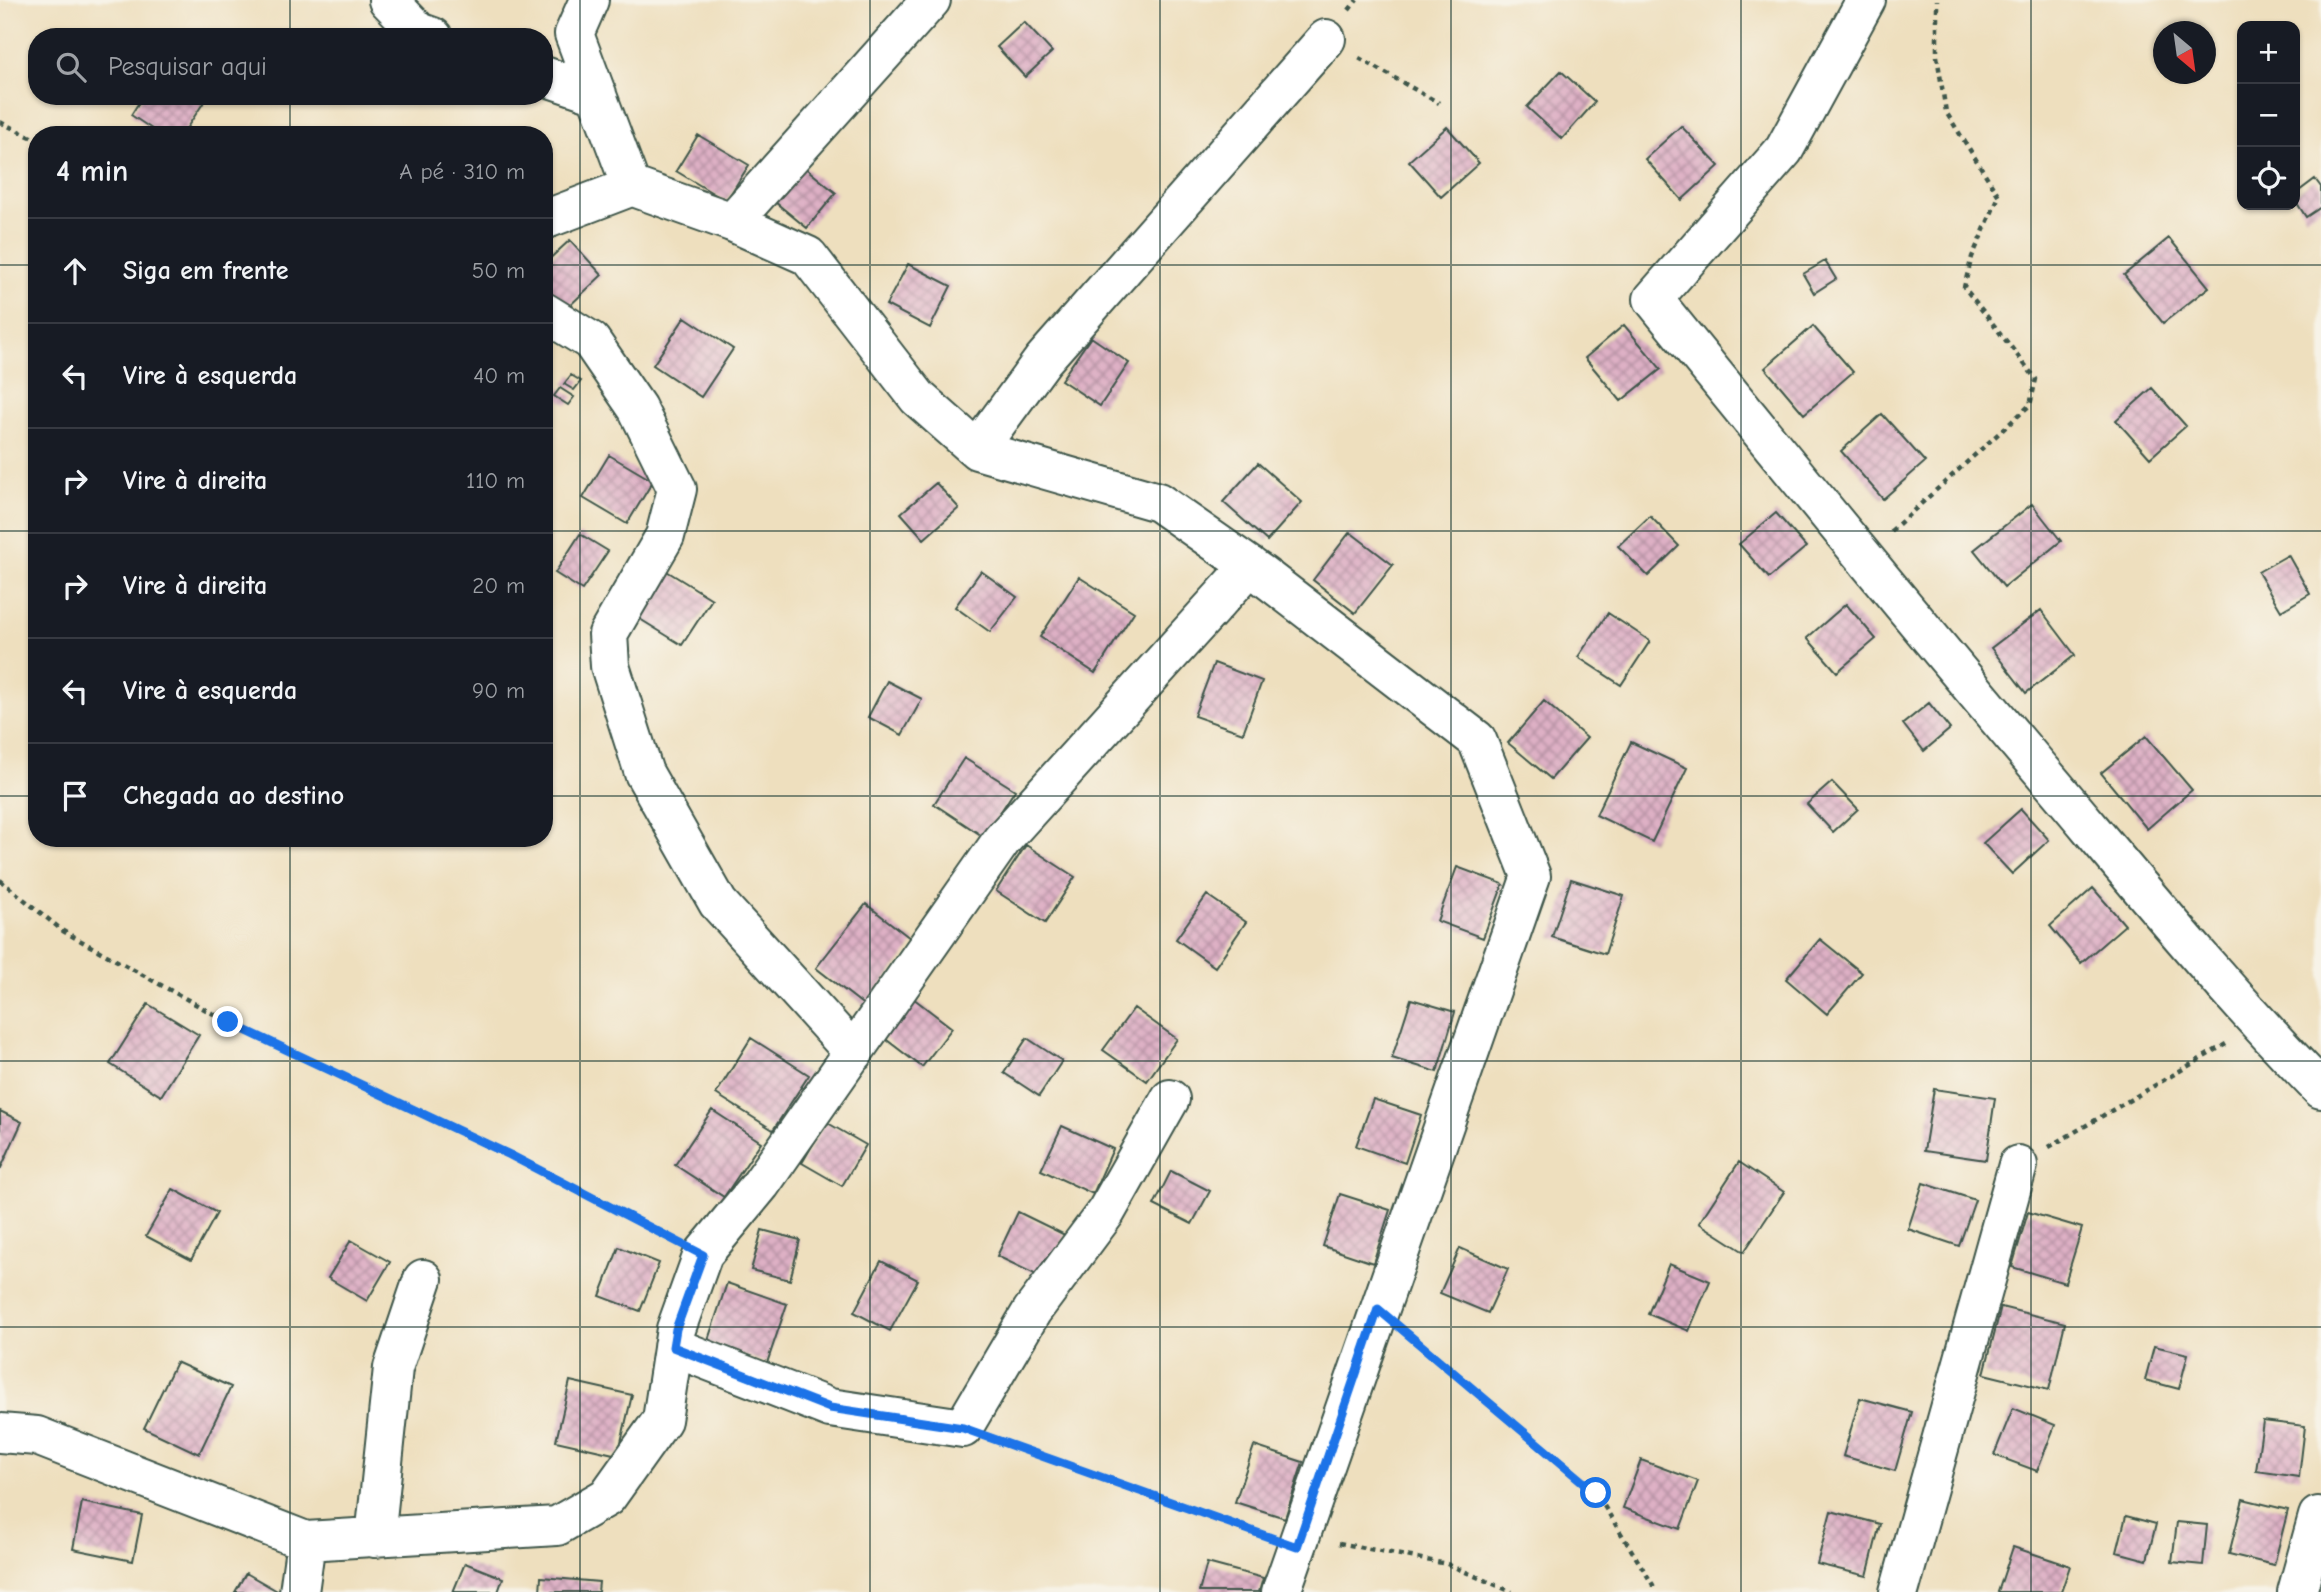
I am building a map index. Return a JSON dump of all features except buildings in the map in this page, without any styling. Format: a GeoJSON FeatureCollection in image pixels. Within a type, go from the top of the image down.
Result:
{"type":"FeatureCollection","features":[{"type":"Feature","properties":{"kind":"street"},"geometry":{"type":"LineString","coordinates":[[388,0],[415,28]]}},
{"type":"Feature","properties":{"kind":"street"},"geometry":{"type":"LineString","coordinates":[[589,0],[574,34],[633,186]]}},
{"type":"Feature","properties":{"kind":"street"},"geometry":{"type":"LineString","coordinates":[[732,222],[931,0]]}},
{"type":"Feature","properties":{"kind":"street"},"geometry":{"type":"LineString","coordinates":[[1866,0],[1784,150],[1653,299],[1862,558],[2258,1025],[2321,1089]]}},
{"type":"Feature","properties":{"kind":"street"},"geometry":{"type":"LineString","coordinates":[[977,450],[1043,360],[1326,39]]}},
{"type":"Feature","properties":{"kind":"street"},"geometry":{"type":"LineString","coordinates":[[553,79],[597,94]]}},
{"type":"Feature","properties":{"kind":"street"},"geometry":{"type":"LineString","coordinates":[[553,217],[633,186],[732,222],[808,256],[918,398],[977,450],[1158,502],[1250,566],[1477,740],[1531,876],[1281,1592]]}},
{"type":"Feature","properties":{"kind":"street"},"geometry":{"type":"LineString","coordinates":[[553,318],[591,341],[637,408],[677,489],[665,536],[608,634],[610,666],[644,773],[718,903],[854,1053]]}},
{"type":"Feature","properties":{"kind":"street"},"geometry":{"type":"LineString","coordinates":[[0,1433],[37,1436],[306,1541],[557,1525],[607,1497],[662,1420],[676,1329],[703,1255],[761,1184],[1002,839],[1250,566]]}},
{"type":"Feature","properties":{"kind":"street"},"geometry":{"type":"LineString","coordinates":[[673,1347],[830,1408],[963,1428],[1032,1311],[1106,1212],[1170,1099]]}},
{"type":"Feature","properties":{"kind":"street"},"geometry":{"type":"LineString","coordinates":[[1899,1592],[2018,1165]]}},
{"type":"Feature","properties":{"kind":"street"},"geometry":{"type":"LineString","coordinates":[[375,1538],[393,1368],[423,1279]]}},
{"type":"Feature","properties":{"kind":"street"},"geometry":{"type":"LineString","coordinates":[[2297,1592],[2318,1516]]}},
{"type":"Feature","properties":{"kind":"street"},"geometry":{"type":"LineString","coordinates":[[299,1592],[306,1541]]}},
{"type":"Feature","properties":{"kind":"path"},"geometry":{"type":"LineString","coordinates":[[1357,0],[1326,39],[1439,103]]}},
{"type":"Feature","properties":{"kind":"path"},"geometry":{"type":"LineString","coordinates":[[1862,558],[2031,405],[2036,379],[1964,287],[1972,257],[1999,196],[1946,112],[1937,56],[1937,0]]}},
{"type":"Feature","properties":{"kind":"path"},"geometry":{"type":"LineString","coordinates":[[0,122],[28,136]]}},
{"type":"Feature","properties":{"kind":"path"},"geometry":{"type":"LineString","coordinates":[[0,880],[63,932],[228,1022],[510,1155],[703,1255]]}},
{"type":"Feature","properties":{"kind":"path"},"geometry":{"type":"LineString","coordinates":[[2018,1165],[2258,1025]]}},
{"type":"Feature","properties":{"kind":"path"},"geometry":{"type":"LineString","coordinates":[[1378,1309],[1596,1493],[1653,1586],[1653,1592]]}},
{"type":"Feature","properties":{"kind":"path"},"geometry":{"type":"LineString","coordinates":[[963,1428],[1298,1541],[1447,1564],[1512,1592]]}},
{"type":"Feature","properties":{"kind":"route"},"geometry":{"type":"LineString","coordinates":[[228,1022],[510,1155],[703,1255],[676,1329],[673,1347],[830,1408],[963,1428],[1297,1547],[1378,1309],[1596,1493]]}}]}
